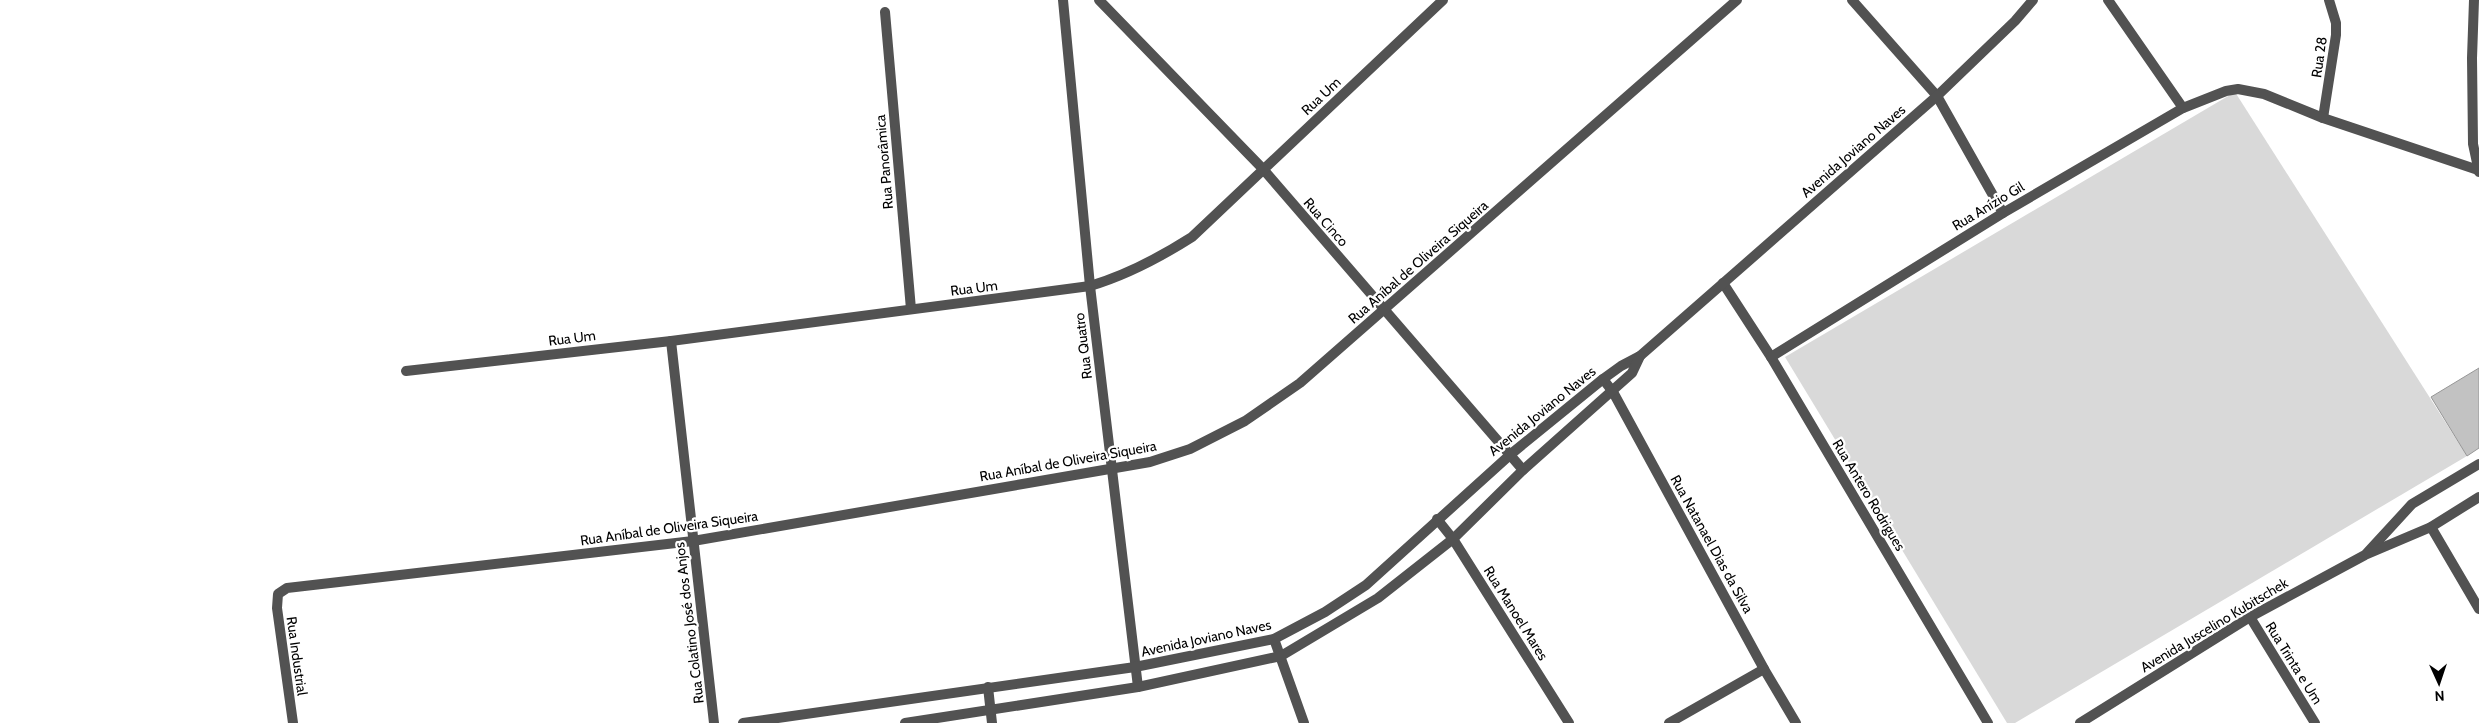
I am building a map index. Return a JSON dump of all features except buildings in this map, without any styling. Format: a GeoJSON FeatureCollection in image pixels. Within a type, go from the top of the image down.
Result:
{"type":"FeatureCollection","features":[{"type":"Feature","properties":{"kind":"street","name":"Rua Quatro"},"geometry":{"type":"LineString","coordinates":[[1063,0],[1090,286],[1138,687]]}},
{"type":"Feature","properties":{"kind":"street","name":"Rua Cinco"},"geometry":{"type":"LineString","coordinates":[[1099,0],[1263,169],[1523,470]]}},
{"type":"Feature","properties":{"kind":"street","name":"Rua Um"},"geometry":{"type":"LineString","coordinates":[[406,371],[671,341],[1090,286],[1130,273],[1192,237],[1443,0]]}},
{"type":"Feature","properties":{"kind":"street","name":"Rua Aníbal de Oliveira Siqueira"},"geometry":{"type":"LineString","coordinates":[[278,594],[280,590],[295,587],[693,541],[1150,462],[1190,449],[1245,421],[1300,383],[1737,0]]}},
{"type":"Feature","properties":{"kind":"street"},"geometry":{"type":"LineString","coordinates":[[1852,0],[1937,96],[2004,213]]}},
{"type":"Feature","properties":{"kind":"street","name":"Avenida Joviano Naves"},"geometry":{"type":"LineString","coordinates":[[743,723],[797,718],[988,687],[1135,667],[1274,639],[1325,612],[1366,585],[1511,454],[1603,379],[1621,366],[1640,356],[1937,96],[2034,0]]}},
{"type":"Feature","properties":{"kind":"street"},"geometry":{"type":"LineString","coordinates":[[2108,0],[2184,108]]}},
{"type":"Feature","properties":{"kind":"street","name":"Rua 28"},"geometry":{"type":"LineString","coordinates":[[2323,118],[2336,35],[2336,23],[2329,0]]}},
{"type":"Feature","properties":{"kind":"street"},"geometry":{"type":"LineString","coordinates":[[2323,118],[2478,171],[2473,144],[2472,58],[2474,0]]}},
{"type":"Feature","properties":{"kind":"street","name":"Rua Panorâmica"},"geometry":{"type":"LineString","coordinates":[[884,12],[911,309]]}},
{"type":"Feature","properties":{"kind":"street","name":"Rua Anízio Gil"},"geometry":{"type":"LineString","coordinates":[[1771,357],[2004,213],[2184,108],[2226,90],[2238,89],[2264,94],[2323,118]]}},
{"type":"Feature","properties":{"kind":"street","name":"Rua Antero Rodrigues"},"geometry":{"type":"LineString","coordinates":[[1724,283],[1771,357],[1988,723]]}},
{"type":"Feature","properties":{"kind":"street","name":"Rua Colatino José dos Anjos"},"geometry":{"type":"LineString","coordinates":[[671,341],[714,723]]}},
{"type":"Feature","properties":{"kind":"street","name":"Avenida Joviano Naves"},"geometry":{"type":"LineString","coordinates":[[905,723],[990,712],[1138,687],[1281,656],[1378,598],[1453,539],[1523,470],[1613,392],[1632,373],[1640,356]]}},
{"type":"Feature","properties":{"kind":"street","name":"Rua Natanael Dias da Silva"},"geometry":{"type":"LineString","coordinates":[[1603,379],[1613,392],[1764,669],[1796,723]]}},
{"type":"Feature","properties":{"kind":"street","name":"Avenida Juscelino Kubitschek"},"geometry":{"type":"LineString","coordinates":[[2365,555],[2412,504],[2479,464]]}},
{"type":"Feature","properties":{"kind":"street","name":"Avenida Juscelino Kubitschek"},"geometry":{"type":"LineString","coordinates":[[2080,723],[2250,618],[2365,555],[2431,527],[2479,497]]}},
{"type":"Feature","properties":{"kind":"street","name":"Rua Manoel Mares"},"geometry":{"type":"LineString","coordinates":[[1437,519],[1453,539],[1569,723]]}},
{"type":"Feature","properties":{"kind":"street"},"geometry":{"type":"LineString","coordinates":[[2431,527],[2479,608]]}},
{"type":"Feature","properties":{"kind":"street","name":"Rua Industrial"},"geometry":{"type":"LineString","coordinates":[[278,594],[277,608],[293,723]]}},
{"type":"Feature","properties":{"kind":"street","name":"Rua Trinta e Um"},"geometry":{"type":"LineString","coordinates":[[2250,618],[2315,723]]}},
{"type":"Feature","properties":{"kind":"street"},"geometry":{"type":"LineString","coordinates":[[1274,639],[1304,723]]}},
{"type":"Feature","properties":{"kind":"street"},"geometry":{"type":"LineString","coordinates":[[1669,723],[1764,669]]}},
{"type":"Feature","properties":{"kind":"street"},"geometry":{"type":"LineString","coordinates":[[988,687],[992,723]]}},
{"type":"Feature","properties":{"kind":"shaded area"},"geometry":{"type":"Polygon","coordinates":[[[2235,92],[2467,456],[2015,723],[2007,723],[1785,357],[2235,92]]]}}]}
